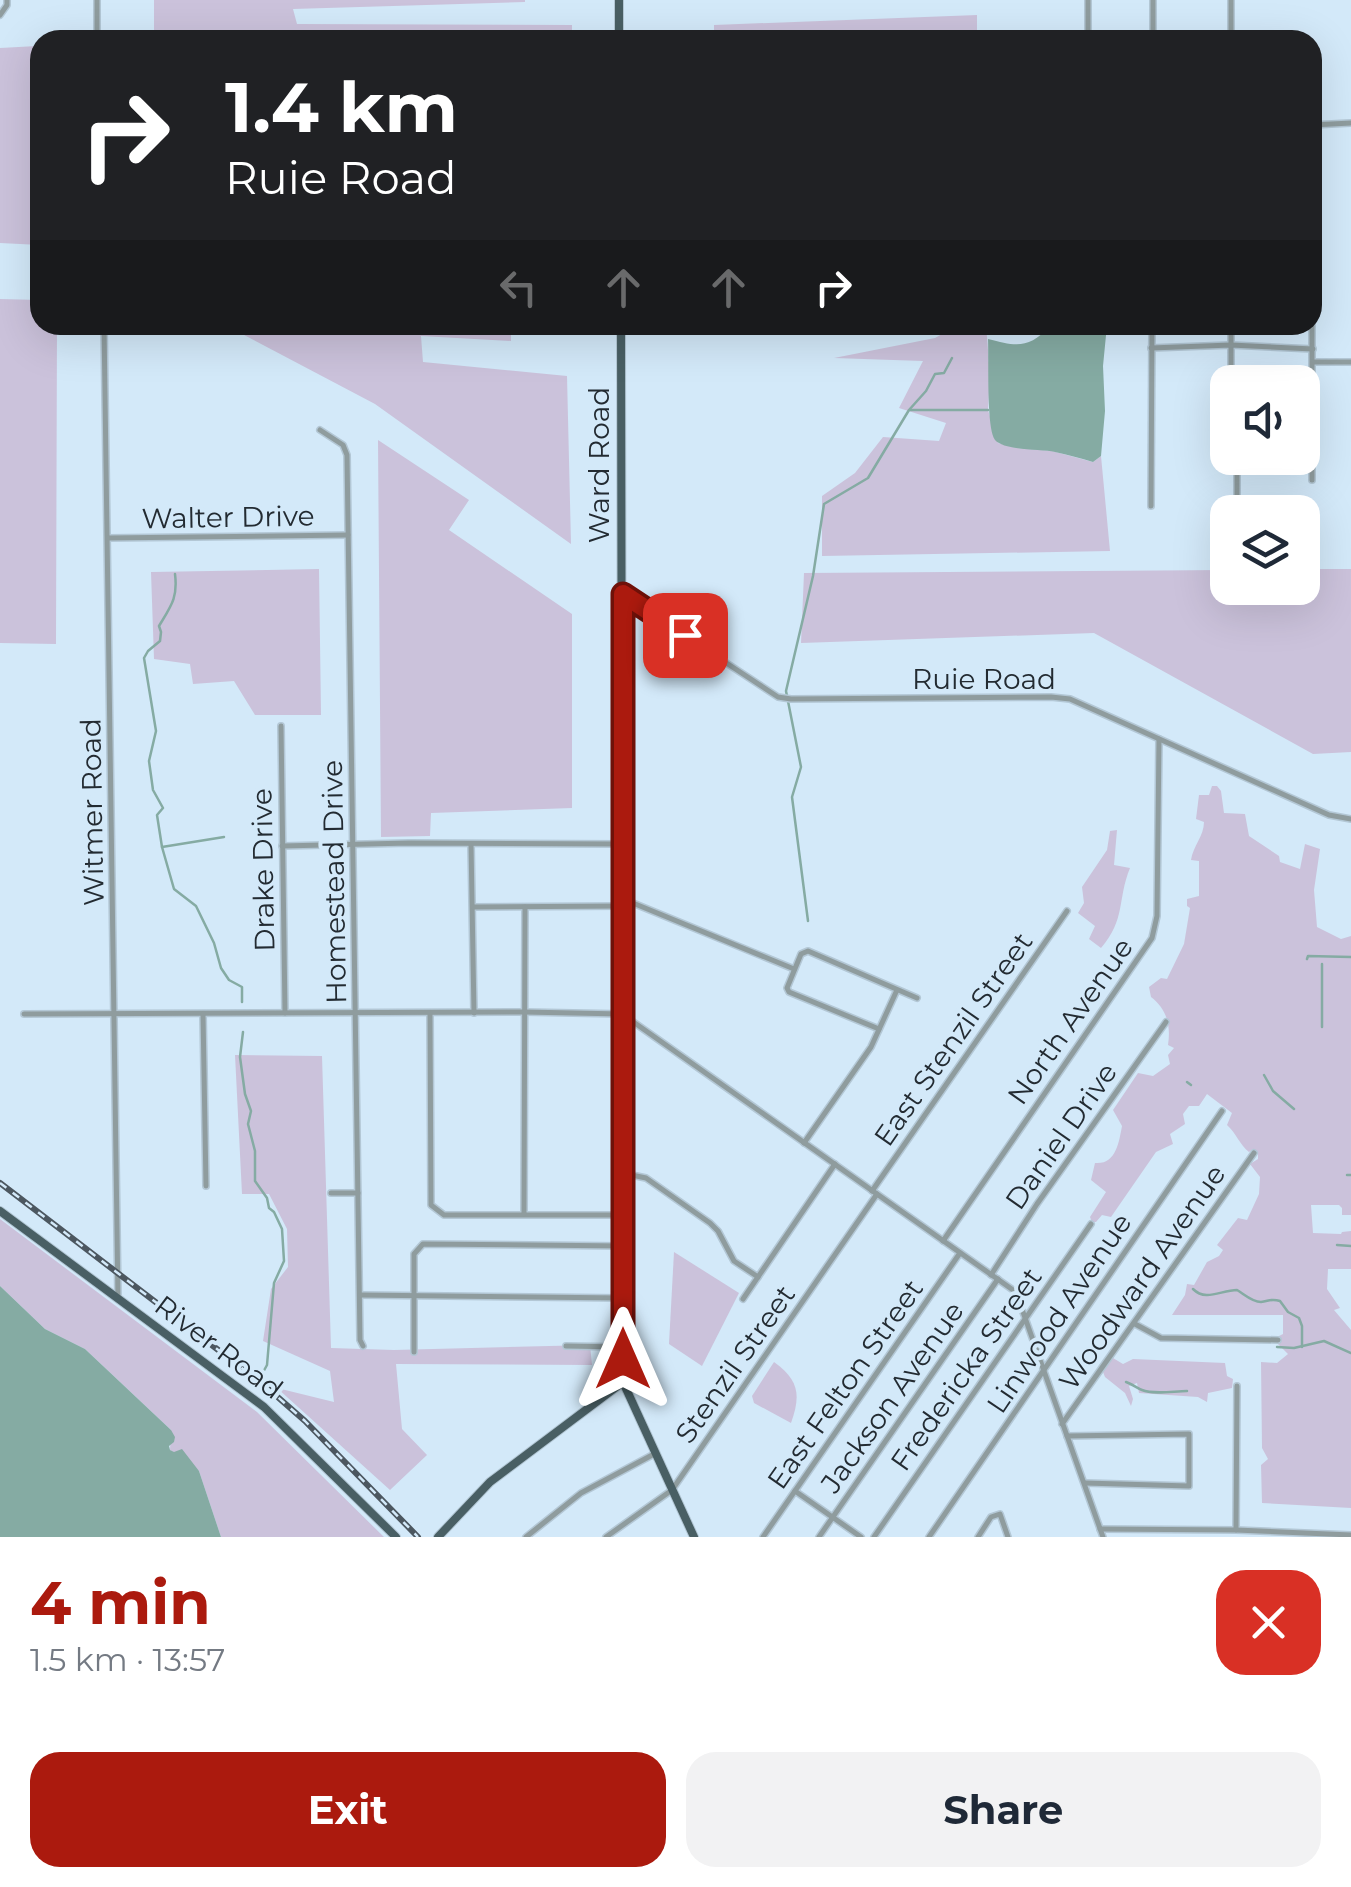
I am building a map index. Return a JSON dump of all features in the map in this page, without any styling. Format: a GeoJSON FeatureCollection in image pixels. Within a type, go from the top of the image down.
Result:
{"type":"FeatureCollection","features":[{"type":"Feature","properties":{"kind":"main road"},"geometry":{"type":"LineString","coordinates":[[619,0],[619,30]]}},
{"type":"Feature","properties":{"kind":"main road","name":"Ward Road"},"geometry":{"type":"LineString","coordinates":[[621,335],[623,1382]]}},
{"type":"Feature","properties":{"kind":"main road","name":"River Road"},"geometry":{"type":"LineString","coordinates":[[0,1211],[264,1408],[396,1537]]}},
{"type":"Feature","properties":{"kind":"main road"},"geometry":{"type":"LineString","coordinates":[[438,1537],[490,1482],[623,1382],[691,1536]]}},
{"type":"Feature","properties":{"kind":"street"},"geometry":{"type":"LineString","coordinates":[[0,15],[7,0]]}},
{"type":"Feature","properties":{"kind":"street"},"geometry":{"type":"LineString","coordinates":[[96,0],[97,30]]}},
{"type":"Feature","properties":{"kind":"street"},"geometry":{"type":"LineString","coordinates":[[1088,0],[1088,30]]}},
{"type":"Feature","properties":{"kind":"street"},"geometry":{"type":"LineString","coordinates":[[1153,0],[1153,30]]}},
{"type":"Feature","properties":{"kind":"street"},"geometry":{"type":"LineString","coordinates":[[1230,0],[1231,30]]}},
{"type":"Feature","properties":{"kind":"street"},"geometry":{"type":"LineString","coordinates":[[1322,124],[1351,123]]}},
{"type":"Feature","properties":{"kind":"street","name":"Witmer Road"},"geometry":{"type":"LineString","coordinates":[[104,335],[118,1299]]}},
{"type":"Feature","properties":{"kind":"street"},"geometry":{"type":"LineString","coordinates":[[1151,506],[1152,335]]}},
{"type":"Feature","properties":{"kind":"street"},"geometry":{"type":"LineString","coordinates":[[1231,335],[1231,365]]}},
{"type":"Feature","properties":{"kind":"street"},"geometry":{"type":"LineString","coordinates":[[1312,480],[1313,335]]}},
{"type":"Feature","properties":{"kind":"street"},"geometry":{"type":"LineString","coordinates":[[1152,348],[1314,348]]}},
{"type":"Feature","properties":{"kind":"street"},"geometry":{"type":"LineString","coordinates":[[1314,362],[1351,362]]}},
{"type":"Feature","properties":{"kind":"street","name":"Homestead Drive"},"geometry":{"type":"LineString","coordinates":[[320,430],[343,444],[347,455],[363,1346]]}},
{"type":"Feature","properties":{"kind":"street","name":"Walter Drive"},"geometry":{"type":"LineString","coordinates":[[108,538],[348,535]]}},
{"type":"Feature","properties":{"kind":"street","name":"Ruie Road"},"geometry":{"type":"LineString","coordinates":[[623,594],[778,696],[1070,700],[1328,815],[1351,820]]}},
{"type":"Feature","properties":{"kind":"street","name":"Drake Drive"},"geometry":{"type":"LineString","coordinates":[[281,726],[285,1014]]}},
{"type":"Feature","properties":{"kind":"street","name":"North Avenue"},"geometry":{"type":"LineString","coordinates":[[943,1240],[1152,938],[1157,916],[1158,739]]}},
{"type":"Feature","properties":{"kind":"street"},"geometry":{"type":"LineString","coordinates":[[471,844],[474,1012]]}},
{"type":"Feature","properties":{"kind":"street"},"geometry":{"type":"LineString","coordinates":[[282,846],[621,844]]}},
{"type":"Feature","properties":{"kind":"street"},"geometry":{"type":"LineString","coordinates":[[473,907],[623,902],[794,969]]}},
{"type":"Feature","properties":{"kind":"street"},"geometry":{"type":"LineString","coordinates":[[524,1214],[525,907]]}},
{"type":"Feature","properties":{"kind":"street","name":"East Stenzil Street"},"geometry":{"type":"LineString","coordinates":[[875,1192],[1068,911]]}},
{"type":"Feature","properties":{"kind":"street"},"geometry":{"type":"LineString","coordinates":[[879,1030],[789,992],[787,988],[802,954],[808,951],[917,998]]}},
{"type":"Feature","properties":{"kind":"street"},"geometry":{"type":"LineString","coordinates":[[804,1142],[870,1048],[896,990]]}},
{"type":"Feature","properties":{"kind":"street"},"geometry":{"type":"LineString","coordinates":[[430,1013],[431,1204],[444,1215],[622,1214]]}},
{"type":"Feature","properties":{"kind":"street"},"geometry":{"type":"LineString","coordinates":[[24,1014],[622,1014],[1013,1290],[1102,1533],[1236,1530],[1351,1536]]}},
{"type":"Feature","properties":{"kind":"street"},"geometry":{"type":"LineString","coordinates":[[203,1014],[206,1186]]}},
{"type":"Feature","properties":{"kind":"street","name":"Daniel Drive"},"geometry":{"type":"LineString","coordinates":[[991,1274],[1166,1022]]}},
{"type":"Feature","properties":{"kind":"street","name":"Linwood Avenue"},"geometry":{"type":"LineString","coordinates":[[929,1537],[1222,1111]]}},
{"type":"Feature","properties":{"kind":"street","name":"Woodward Avenue"},"geometry":{"type":"LineString","coordinates":[[1062,1424],[1254,1153]]}},
{"type":"Feature","properties":{"kind":"street"},"geometry":{"type":"LineString","coordinates":[[742,1300],[835,1164]]}},
{"type":"Feature","properties":{"kind":"street"},"geometry":{"type":"LineString","coordinates":[[622,1173],[646,1178],[710,1222],[734,1260],[758,1277]]}},
{"type":"Feature","properties":{"kind":"street","name":"Stenzil Street"},"geometry":{"type":"LineString","coordinates":[[606,1537],[672,1490],[875,1192]]}},
{"type":"Feature","properties":{"kind":"street"},"geometry":{"type":"LineString","coordinates":[[331,1193],[358,1193]]}},
{"type":"Feature","properties":{"kind":"street","name":"Fredericka Street"},"geometry":{"type":"LineString","coordinates":[[874,1537],[1091,1224]]}},
{"type":"Feature","properties":{"kind":"street"},"geometry":{"type":"LineString","coordinates":[[414,1352],[414,1254],[423,1244],[622,1246]]}},
{"type":"Feature","properties":{"kind":"street","name":"East Felton Street"},"geometry":{"type":"LineString","coordinates":[[763,1537],[960,1253]]}},
{"type":"Feature","properties":{"kind":"street","name":"Jackson Avenue"},"geometry":{"type":"LineString","coordinates":[[818,1537],[998,1279]]}},
{"type":"Feature","properties":{"kind":"street"},"geometry":{"type":"LineString","coordinates":[[360,1295],[623,1298]]}},
{"type":"Feature","properties":{"kind":"street"},"geometry":{"type":"LineString","coordinates":[[1135,1324],[1162,1338],[1278,1340]]}},
{"type":"Feature","properties":{"kind":"street"},"geometry":{"type":"LineString","coordinates":[[566,1346],[623,1347]]}},
{"type":"Feature","properties":{"kind":"street"},"geometry":{"type":"LineString","coordinates":[[1236,1386],[1236,1530]]}},
{"type":"Feature","properties":{"kind":"street"},"geometry":{"type":"LineString","coordinates":[[1067,1436],[1189,1434],[1190,1486],[1085,1483]]}},
{"type":"Feature","properties":{"kind":"street"},"geometry":{"type":"LineString","coordinates":[[526,1537],[581,1493],[656,1452]]}},
{"type":"Feature","properties":{"kind":"street"},"geometry":{"type":"LineString","coordinates":[[795,1491],[860,1537]]}},
{"type":"Feature","properties":{"kind":"street"},"geometry":{"type":"LineString","coordinates":[[978,1537],[991,1517],[1000,1514],[1008,1537]]}},
{"type":"Feature","properties":{"kind":"shaded area"},"geometry":{"type":"Polygon","coordinates":[[[154,0],[525,0],[293,9],[297,24],[572,25],[572,30],[154,30],[154,0]]]}},
{"type":"Feature","properties":{"kind":"shaded area"},"geometry":{"type":"Polygon","coordinates":[[[977,15],[977,30],[714,30],[714,25],[977,15]]]}},
{"type":"Feature","properties":{"kind":"shaded area"},"geometry":{"type":"Polygon","coordinates":[[[30,46],[30,244],[0,243],[0,48],[30,46]]]}},
{"type":"Feature","properties":{"kind":"shaded area"},"geometry":{"type":"Polygon","coordinates":[[[0,299],[30,300],[30,335],[57,335],[56,644],[0,643],[0,299]]]}},
{"type":"Feature","properties":{"kind":"shaded area"},"geometry":{"type":"Polygon","coordinates":[[[244,335],[511,335],[511,341],[421,336],[423,362],[567,376],[571,544],[375,404],[244,335]]]}},
{"type":"Feature","properties":{"kind":"shaded area"},"geometry":{"type":"Polygon","coordinates":[[[987,335],[988,410],[998,443],[1093,462],[1101,456],[1110,551],[822,556],[822,496],[855,473],[883,437],[939,441],[946,423],[899,408],[923,361],[834,358],[935,338],[987,335]]]}},
{"type":"Feature","properties":{"kind":"shaded area"},"geometry":{"type":"Polygon","coordinates":[[[1040,335],[1106,335],[1101,456],[1093,462],[1007,446],[995,440],[989,408],[988,339],[1021,344],[1040,335]]]}},
{"type":"Feature","properties":{"kind":"shaded area"},"geometry":{"type":"Polygon","coordinates":[[[378,440],[469,500],[449,530],[572,614],[572,808],[431,813],[430,836],[381,837],[378,440]]]}},
{"type":"Feature","properties":{"kind":"shaded area"},"geometry":{"type":"Polygon","coordinates":[[[319,569],[321,715],[255,715],[234,681],[193,684],[190,664],[154,659],[151,572],[319,569]]]}},
{"type":"Feature","properties":{"kind":"shaded area"},"geometry":{"type":"Polygon","coordinates":[[[1320,569],[1351,569],[1351,752],[1313,754],[1094,633],[801,643],[804,573],[1210,570],[1210,605],[1320,605],[1320,569]]]}},
{"type":"Feature","properties":{"kind":"shaded area"},"geometry":{"type":"Polygon","coordinates":[[[1212,786],[1221,791],[1224,813],[1245,814],[1249,836],[1279,856],[1280,862],[1300,869],[1305,844],[1320,849],[1314,890],[1317,927],[1341,939],[1351,936],[1351,1215],[1342,1215],[1339,1205],[1311,1205],[1313,1233],[1351,1231],[1351,1269],[1328,1269],[1327,1289],[1340,1308],[1334,1310],[1351,1330],[1351,1508],[1262,1503],[1261,1465],[1268,1459],[1262,1448],[1261,1362],[1277,1363],[1288,1354],[1277,1343],[1283,1334],[1283,1315],[1172,1315],[1187,1284],[1194,1285],[1207,1262],[1219,1256],[1223,1250],[1217,1245],[1238,1218],[1247,1220],[1259,1194],[1260,1177],[1250,1164],[1258,1159],[1258,1152],[1249,1152],[1227,1125],[1232,1113],[1207,1094],[1199,1106],[1189,1106],[1183,1114],[1185,1124],[1170,1134],[1173,1144],[1156,1152],[1111,1217],[1102,1215],[1092,1222],[1090,1217],[1106,1192],[1091,1180],[1095,1163],[1112,1156],[1122,1126],[1113,1110],[1138,1073],[1153,1076],[1170,1064],[1168,1055],[1174,1048],[1168,1045],[1167,1018],[1151,997],[1149,987],[1161,978],[1167,979],[1184,944],[1190,908],[1187,899],[1199,896],[1199,861],[1191,860],[1204,827],[1204,822],[1196,819],[1199,795],[1209,795],[1212,786]]]}},
{"type":"Feature","properties":{"kind":"shaded area"},"geometry":{"type":"Polygon","coordinates":[[[1117,830],[1114,865],[1130,868],[1118,918],[1101,948],[1089,939],[1095,926],[1078,913],[1084,903],[1082,887],[1107,850],[1110,831],[1117,830]]]}},
{"type":"Feature","properties":{"kind":"shaded area"},"geometry":{"type":"Polygon","coordinates":[[[235,1055],[322,1056],[331,1348],[590,1345],[592,1365],[396,1364],[402,1429],[427,1455],[390,1490],[277,1388],[334,1402],[330,1371],[263,1341],[271,1289],[288,1267],[287,1229],[269,1194],[242,1194],[235,1055]]]}},
{"type":"Feature","properties":{"kind":"shaded area"},"geometry":{"type":"Polygon","coordinates":[[[0,1219],[257,1412],[384,1537],[221,1537],[199,1471],[170,1450],[171,1430],[85,1349],[45,1329],[0,1286],[0,1219]]]}},
{"type":"Feature","properties":{"kind":"shaded area"},"geometry":{"type":"Polygon","coordinates":[[[674,1252],[739,1293],[702,1366],[669,1344],[674,1252]]]}},
{"type":"Feature","properties":{"kind":"shaded area"},"geometry":{"type":"Polygon","coordinates":[[[0,1286],[45,1329],[85,1349],[171,1430],[175,1437],[170,1450],[182,1449],[199,1471],[221,1537],[0,1537],[0,1286]]]}},
{"type":"Feature","properties":{"kind":"shaded area"},"geometry":{"type":"Polygon","coordinates":[[[1113,1358],[1123,1364],[1133,1359],[1225,1363],[1227,1376],[1233,1379],[1232,1388],[1208,1393],[1207,1402],[1198,1397],[1139,1393],[1137,1383],[1129,1386],[1131,1406],[1125,1393],[1103,1372],[1113,1358]]]}},
{"type":"Feature","properties":{"kind":"shaded area"},"geometry":{"type":"Polygon","coordinates":[[[774,1362],[789,1375],[796,1389],[791,1423],[754,1403],[752,1396],[774,1362]]]}},
{"type":"Feature","properties":{"kind":"waterway"},"geometry":{"type":"LineString","coordinates":[[808,921],[792,797],[801,767],[786,691],[813,576],[824,504],[868,478],[909,410],[935,374],[944,373],[952,358]]}},
{"type":"Feature","properties":{"kind":"waterway"},"geometry":{"type":"LineString","coordinates":[[910,410],[988,410]]}},
{"type":"Feature","properties":{"kind":"waterway"},"geometry":{"type":"LineString","coordinates":[[175,574],[174,596],[159,626],[160,641],[144,658],[156,731],[149,761],[153,790],[163,808],[157,815],[174,889],[196,906],[221,968],[229,980],[242,987],[242,1002]]}},
{"type":"Feature","properties":{"kind":"waterway"},"geometry":{"type":"LineString","coordinates":[[162,847],[224,837]]}},
{"type":"Feature","properties":{"kind":"waterway"},"geometry":{"type":"LineString","coordinates":[[1307,959],[1351,957]]}},
{"type":"Feature","properties":{"kind":"waterway"},"geometry":{"type":"LineString","coordinates":[[1322,964],[1322,1027]]}},
{"type":"Feature","properties":{"kind":"waterway"},"geometry":{"type":"LineString","coordinates":[[243,1032],[240,1057],[251,1111],[248,1124],[255,1151],[255,1181],[282,1229],[284,1261],[274,1283],[267,1365],[261,1376]]}},
{"type":"Feature","properties":{"kind":"waterway"},"geometry":{"type":"LineString","coordinates":[[1264,1075],[1273,1091],[1294,1109]]}},
{"type":"Feature","properties":{"kind":"waterway"},"geometry":{"type":"LineString","coordinates":[[1187,1082],[1191,1085]]}},
{"type":"Feature","properties":{"kind":"waterway"},"geometry":{"type":"LineString","coordinates":[[1337,1245],[1351,1246]]}},
{"type":"Feature","properties":{"kind":"waterway"},"geometry":{"type":"LineString","coordinates":[[1193,1289],[1208,1295],[1237,1290],[1258,1302],[1280,1301],[1299,1318],[1302,1347]]}},
{"type":"Feature","properties":{"kind":"waterway"},"geometry":{"type":"LineString","coordinates":[[1277,1347],[1294,1348],[1324,1341],[1351,1353]]}},
{"type":"Feature","properties":{"kind":"waterway"},"geometry":{"type":"LineString","coordinates":[[1126,1382],[1158,1393],[1187,1391]]}},
{"type":"Feature","properties":{"kind":"railway"},"geometry":{"type":"LineString","coordinates":[[0,1183],[264,1385],[305,1421],[418,1537]]}},
{"type":"Feature","properties":{"kind":"route"},"geometry":{"type":"LineString","coordinates":[[623,1359],[623,594],[685,635]]}}]}
